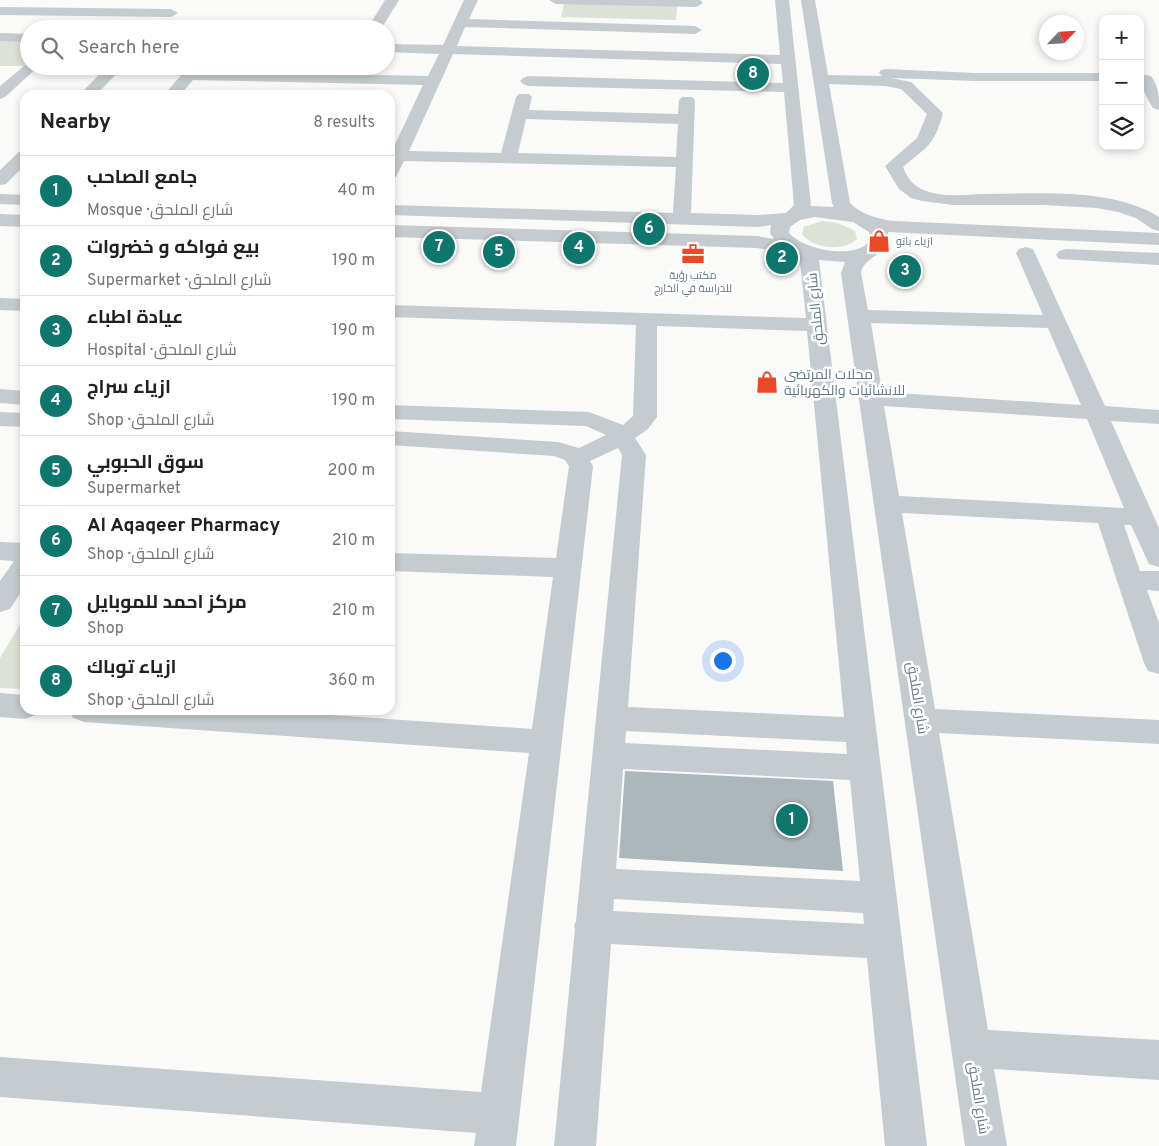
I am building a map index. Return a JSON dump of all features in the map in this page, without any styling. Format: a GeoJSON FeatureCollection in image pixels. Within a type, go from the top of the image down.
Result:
{"type":"FeatureCollection","features":[{"type":"Feature","properties":{"kind":"street"},"geometry":{"type":"LineString","coordinates":[[380,20],[392,0]]}},
{"type":"Feature","properties":{"kind":"street"},"geometry":{"type":"LineString","coordinates":[[395,163],[471,0]]}},
{"type":"Feature","properties":{"kind":"street"},"geometry":{"type":"LineString","coordinates":[[546,25],[552,0]]}},
{"type":"Feature","properties":{"kind":"street"},"geometry":{"type":"LineString","coordinates":[[556,0],[696,2],[694,56]]}},
{"type":"Feature","properties":{"kind":"street"},"geometry":{"type":"LineString","coordinates":[[782,0],[803,205],[792,217]]}},
{"type":"Feature","properties":{"kind":"street"},"geometry":{"type":"LineString","coordinates":[[808,0],[841,203],[846,211],[861,219]]}},
{"type":"Feature","properties":{"kind":"street"},"geometry":{"type":"LineString","coordinates":[[0,11],[174,10],[164,20]]}},
{"type":"Feature","properties":{"kind":"street"},"geometry":{"type":"LineString","coordinates":[[460,23],[695,30]]}},
{"type":"Feature","properties":{"kind":"street"},"geometry":{"type":"LineString","coordinates":[[0,37],[20,38]]}},
{"type":"Feature","properties":{"kind":"street"},"geometry":{"type":"LineString","coordinates":[[395,48],[788,60]]}},
{"type":"Feature","properties":{"kind":"street"},"geometry":{"type":"LineString","coordinates":[[508,158],[535,52]]}},
{"type":"Feature","properties":{"kind":"street"},"geometry":{"type":"LineString","coordinates":[[9,70],[20,69]]}},
{"type":"Feature","properties":{"kind":"street"},"geometry":{"type":"LineString","coordinates":[[0,94],[22,75]]}},
{"type":"Feature","properties":{"kind":"street"},"geometry":{"type":"LineString","coordinates":[[92,90],[108,75]]}},
{"type":"Feature","properties":{"kind":"street"},"geometry":{"type":"LineString","coordinates":[[176,90],[190,75]]}},
{"type":"Feature","properties":{"kind":"street"},"geometry":{"type":"LineString","coordinates":[[270,75],[433,81]]}},
{"type":"Feature","properties":{"kind":"street"},"geometry":{"type":"LineString","coordinates":[[820,75],[1099,77]]}},
{"type":"Feature","properties":{"kind":"street"},"geometry":{"type":"LineString","coordinates":[[820,75],[885,81],[906,85],[935,113],[930,132],[916,149],[902,157],[894,166],[899,180],[918,195],[952,200],[1065,200],[1111,205],[1132,210],[1152,219],[1159,225]]}},
{"type":"Feature","properties":{"kind":"street"},"geometry":{"type":"LineString","coordinates":[[342,90],[348,79]]}},
{"type":"Feature","properties":{"kind":"street"},"geometry":{"type":"LineString","coordinates":[[1144,80],[1146,80],[1159,104]]}},
{"type":"Feature","properties":{"kind":"street"},"geometry":{"type":"LineString","coordinates":[[528,81],[791,88]]}},
{"type":"Feature","properties":{"kind":"street"},"geometry":{"type":"LineString","coordinates":[[682,218],[687,85]]}},
{"type":"Feature","properties":{"kind":"street"},"geometry":{"type":"LineString","coordinates":[[519,114],[686,119]]}},
{"type":"Feature","properties":{"kind":"street"},"geometry":{"type":"LineString","coordinates":[[398,156],[684,162]]}},
{"type":"Feature","properties":{"kind":"street"},"geometry":{"type":"LineString","coordinates":[[0,180],[20,161]]}},
{"type":"Feature","properties":{"kind":"street"},"geometry":{"type":"LineString","coordinates":[[0,199],[20,200]]}},
{"type":"Feature","properties":{"kind":"street"},"geometry":{"type":"LineString","coordinates":[[395,210],[769,221],[823,211],[894,228],[1159,239]]}},
{"type":"Feature","properties":{"kind":"street","name":"شارع الملحق"},"geometry":{"type":"LineString","coordinates":[[792,217],[782,224],[780,230],[786,242],[808,256],[810,262],[906,1146]]}},
{"type":"Feature","properties":{"kind":"street","name":"شارع الملحق"},"geometry":{"type":"LineString","coordinates":[[861,219],[877,230],[880,237],[878,244],[852,266],[851,273],[872,398],[986,1146]]}},
{"type":"Feature","properties":{"kind":"street"},"geometry":{"type":"LineString","coordinates":[[0,220],[20,221]]}},
{"type":"Feature","properties":{"kind":"street"},"geometry":{"type":"LineString","coordinates":[[395,232],[757,242],[833,258],[897,247]]}},
{"type":"Feature","properties":{"kind":"street"},"geometry":{"type":"LineString","coordinates":[[1159,259],[1016,253],[1056,322],[1159,558]]}},
{"type":"Feature","properties":{"kind":"street"},"geometry":{"type":"LineString","coordinates":[[0,304],[20,305]]}},
{"type":"Feature","properties":{"kind":"street"},"geometry":{"type":"LineString","coordinates":[[395,311],[816,324]]}},
{"type":"Feature","properties":{"kind":"street"},"geometry":{"type":"LineString","coordinates":[[859,316],[1056,322]]}},
{"type":"Feature","properties":{"kind":"street"},"geometry":{"type":"LineString","coordinates":[[578,458],[640,424],[645,417],[646,319]]}},
{"type":"Feature","properties":{"kind":"street"},"geometry":{"type":"LineString","coordinates":[[0,396],[20,398]]}},
{"type":"Feature","properties":{"kind":"street"},"geometry":{"type":"LineString","coordinates":[[872,398],[1159,417]]}},
{"type":"Feature","properties":{"kind":"street"},"geometry":{"type":"LineString","coordinates":[[395,412],[589,419],[611,427],[622,435],[634,455],[592,926],[575,1146]]}},
{"type":"Feature","properties":{"kind":"street"},"geometry":{"type":"LineString","coordinates":[[0,419],[20,420]]}},
{"type":"Feature","properties":{"kind":"street"},"geometry":{"type":"LineString","coordinates":[[0,1077],[497,1130],[581,466],[578,458],[558,449],[395,438]]}},
{"type":"Feature","properties":{"kind":"street"},"geometry":{"type":"LineString","coordinates":[[888,504],[1141,516]]}},
{"type":"Feature","properties":{"kind":"street"},"geometry":{"type":"LineString","coordinates":[[1108,515],[1159,664]]}},
{"type":"Feature","properties":{"kind":"street"},"geometry":{"type":"LineString","coordinates":[[0,551],[20,552]]}},
{"type":"Feature","properties":{"kind":"street"},"geometry":{"type":"LineString","coordinates":[[395,562],[569,568]]}},
{"type":"Feature","properties":{"kind":"street"},"geometry":{"type":"LineString","coordinates":[[0,602],[20,572]]}},
{"type":"Feature","properties":{"kind":"street"},"geometry":{"type":"LineString","coordinates":[[1129,580],[1159,581]]}},
{"type":"Feature","properties":{"kind":"street"},"geometry":{"type":"LineString","coordinates":[[0,706],[20,707]]}},
{"type":"Feature","properties":{"kind":"street"},"geometry":{"type":"LineString","coordinates":[[191,715],[546,742]]}},
{"type":"Feature","properties":{"kind":"street"},"geometry":{"type":"LineString","coordinates":[[612,718],[861,730]]}},
{"type":"Feature","properties":{"kind":"street"},"geometry":{"type":"LineString","coordinates":[[921,720],[1159,732]]}},
{"type":"Feature","properties":{"kind":"street"},"geometry":{"type":"LineString","coordinates":[[608,755],[865,768]]}},
{"type":"Feature","properties":{"kind":"street"},"geometry":{"type":"LineString","coordinates":[[596,883],[879,898]]}},
{"type":"Feature","properties":{"kind":"street"},"geometry":{"type":"LineString","coordinates":[[592,926],[884,942]]}},
{"type":"Feature","properties":{"kind":"street"},"geometry":{"type":"LineString","coordinates":[[971,1048],[1159,1060]]}},
{"type":"Feature","properties":{"kind":"shaded area"},"geometry":{"type":"Polygon","coordinates":[[[564,3],[677,6],[676,20],[561,17],[564,3]]]}},
{"type":"Feature","properties":{"kind":"shaded area"},"geometry":{"type":"Polygon","coordinates":[[[0,39],[20,39],[20,66],[0,66],[0,39]]]}},
{"type":"Feature","properties":{"kind":"shaded area"},"geometry":{"type":"Polygon","coordinates":[[[822,221],[838,223],[855,231],[857,239],[844,246],[829,247],[813,243],[802,234],[804,227],[822,221]]]}},
{"type":"Feature","properties":{"kind":"shaded area"},"geometry":{"type":"Polygon","coordinates":[[[20,624],[20,689],[0,688],[0,658],[20,624]]]}},
{"type":"Feature","properties":{"kind":"building"},"geometry":{"type":"Polygon","coordinates":[[[625,771],[833,781],[843,871],[619,858],[625,771]]]}},
{"type":"Feature","properties":{"kind":"place","name":"ازياء توباك"},"geometry":{"type":"Point","coordinates":[753,74]}},
{"type":"Feature","properties":{"kind":"place","name":"Al Aqaqeer Pharmacy"},"geometry":{"type":"Point","coordinates":[649,229]}},
{"type":"Feature","properties":{"kind":"place","name":"ازياء باتو"},"geometry":{"type":"Point","coordinates":[879,241]}},
{"type":"Feature","properties":{"kind":"place","name":"مركز احمد للموبايل"},"geometry":{"type":"Point","coordinates":[439,247]}},
{"type":"Feature","properties":{"kind":"place","name":"ازياء سراج"},"geometry":{"type":"Point","coordinates":[579,248]}},
{"type":"Feature","properties":{"kind":"place","name":"سوق الحبوبي"},"geometry":{"type":"Point","coordinates":[499,252]}},
{"type":"Feature","properties":{"kind":"place","name":"مكتب رؤية للدراسة في الخارج"},"geometry":{"type":"Point","coordinates":[693,254]}},
{"type":"Feature","properties":{"kind":"place","name":"بيع فواكه و خضروات"},"geometry":{"type":"Point","coordinates":[782,258]}},
{"type":"Feature","properties":{"kind":"place","name":"عيادة اطباء"},"geometry":{"type":"Point","coordinates":[905,271]}},
{"type":"Feature","properties":{"kind":"place","name":"محلات المرتضى للانشائيات والكهربائية"},"geometry":{"type":"Point","coordinates":[767,382]}},
{"type":"Feature","properties":{"kind":"place","name":"جامع الصاحب"},"geometry":{"type":"Point","coordinates":[792,820]}}]}
